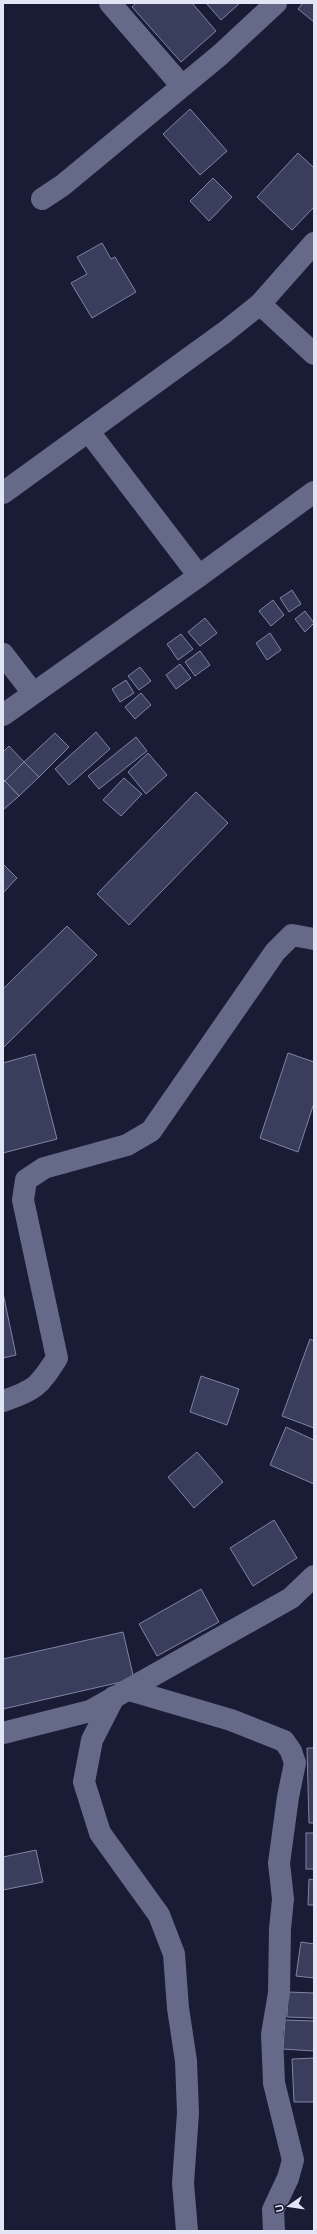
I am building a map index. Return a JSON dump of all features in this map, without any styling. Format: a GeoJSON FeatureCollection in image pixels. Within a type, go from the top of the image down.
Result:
{"type":"FeatureCollection","features":[{"type":"Feature","properties":{"kind":"street"},"geometry":{"type":"LineString","coordinates":[[110,3],[182,86]]}},
{"type":"Feature","properties":{"kind":"street"},"geometry":{"type":"LineString","coordinates":[[42,199],[63,186],[220,55],[276,3]]}},
{"type":"Feature","properties":{"kind":"street"},"geometry":{"type":"LineString","coordinates":[[3,493],[225,332],[260,304],[314,243]]}},
{"type":"Feature","properties":{"kind":"street"},"geometry":{"type":"LineString","coordinates":[[260,304],[314,354]]}},
{"type":"Feature","properties":{"kind":"street"},"geometry":{"type":"LineString","coordinates":[[89,432],[199,576]]}},
{"type":"Feature","properties":{"kind":"street"},"geometry":{"type":"LineString","coordinates":[[3,715],[199,576],[314,492]]}},
{"type":"Feature","properties":{"kind":"street"},"geometry":{"type":"LineString","coordinates":[[3,654],[33,693]]}},
{"type":"Feature","properties":{"kind":"street"},"geometry":{"type":"LineString","coordinates":[[3,1401],[22,1395],[41,1383],[57,1358],[23,1200],[26,1180],[44,1168],[127,1145],[151,1131],[275,952],[292,935],[314,939]]}},
{"type":"Feature","properties":{"kind":"street"},"geometry":{"type":"LineString","coordinates":[[3,1733],[90,1711],[291,1598],[314,1576]]}},
{"type":"Feature","properties":{"kind":"street"},"geometry":{"type":"LineString","coordinates":[[122,1693],[92,1740],[84,1782],[100,1833],[159,1915],[174,1954],[178,2008],[186,2062],[188,2113],[183,2183],[186,2231]]}},
{"type":"Feature","properties":{"kind":"street"},"geometry":{"type":"LineString","coordinates":[[122,1693],[231,1720],[284,1741],[291,1751],[295,1763],[288,1797],[279,1863],[283,1899],[280,1929],[279,1993],[272,2034],[274,2083],[293,2160],[288,2178],[273,2210],[274,2231]]}},
{"type":"Feature","properties":{"kind":"building"},"geometry":{"type":"Polygon","coordinates":[[[136,3],[192,3],[216,31],[181,62],[132,7],[136,3]]]}},
{"type":"Feature","properties":{"kind":"building"},"geometry":{"type":"Polygon","coordinates":[[[206,3],[240,3],[221,20],[206,3]]]}},
{"type":"Feature","properties":{"kind":"building"},"geometry":{"type":"Polygon","coordinates":[[[303,3],[314,3],[314,22],[298,9],[303,3]]]}},
{"type":"Feature","properties":{"kind":"building"},"geometry":{"type":"Polygon","coordinates":[[[190,109],[227,151],[200,175],[163,134],[190,109]]]}},
{"type":"Feature","properties":{"kind":"building"},"geometry":{"type":"Polygon","coordinates":[[[298,153],[314,168],[314,207],[292,230],[257,197],[298,153]]]}},
{"type":"Feature","properties":{"kind":"building"},"geometry":{"type":"Polygon","coordinates":[[[213,178],[232,197],[209,221],[190,201],[213,178]]]}},
{"type":"Feature","properties":{"kind":"building"},"geometry":{"type":"Polygon","coordinates":[[[102,243],[111,259],[115,257],[136,292],[92,318],[71,283],[87,274],[77,257],[102,243]]]}},
{"type":"Feature","properties":{"kind":"building"},"geometry":{"type":"Polygon","coordinates":[[[292,590],[301,604],[289,612],[280,598],[292,590]]]}},
{"type":"Feature","properties":{"kind":"building"},"geometry":{"type":"Polygon","coordinates":[[[273,600],[284,615],[271,626],[259,611],[273,600]]]}},
{"type":"Feature","properties":{"kind":"building"},"geometry":{"type":"Polygon","coordinates":[[[305,611],[314,623],[305,632],[295,619],[305,611]]]}},
{"type":"Feature","properties":{"kind":"building"},"geometry":{"type":"Polygon","coordinates":[[[205,618],[217,633],[200,646],[188,632],[205,618]]]}},
{"type":"Feature","properties":{"kind":"building"},"geometry":{"type":"Polygon","coordinates":[[[270,633],[281,650],[267,660],[256,643],[270,633]]]}},
{"type":"Feature","properties":{"kind":"building"},"geometry":{"type":"Polygon","coordinates":[[[181,634],[193,649],[178,660],[167,644],[181,634]]]}},
{"type":"Feature","properties":{"kind":"building"},"geometry":{"type":"Polygon","coordinates":[[[200,651],[210,665],[195,676],[185,662],[200,651]]]}},
{"type":"Feature","properties":{"kind":"building"},"geometry":{"type":"Polygon","coordinates":[[[180,664],[191,678],[176,689],[166,675],[180,664]]]}},
{"type":"Feature","properties":{"kind":"building"},"geometry":{"type":"Polygon","coordinates":[[[140,667],[151,681],[139,690],[128,676],[140,667]]]}},
{"type":"Feature","properties":{"kind":"building"},"geometry":{"type":"Polygon","coordinates":[[[126,680],[134,693],[120,702],[112,689],[126,680]]]}},
{"type":"Feature","properties":{"kind":"building"},"geometry":{"type":"Polygon","coordinates":[[[141,693],[151,705],[135,719],[125,707],[141,693]]]}},
{"type":"Feature","properties":{"kind":"building"},"geometry":{"type":"Polygon","coordinates":[[[96,732],[110,749],[69,785],[55,769],[96,732]]]}},
{"type":"Feature","properties":{"kind":"building"},"geometry":{"type":"Polygon","coordinates":[[[55,733],[69,747],[39,777],[24,762],[55,733]]]}},
{"type":"Feature","properties":{"kind":"building"},"geometry":{"type":"Polygon","coordinates":[[[136,737],[147,751],[99,789],[88,776],[136,737]]]}},
{"type":"Feature","properties":{"kind":"building"},"geometry":{"type":"Polygon","coordinates":[[[9,746],[24,762],[5,781],[3,779],[3,752],[9,746]]]}},
{"type":"Feature","properties":{"kind":"building"},"geometry":{"type":"Polygon","coordinates":[[[148,753],[167,775],[146,794],[128,772],[148,753]]]}},
{"type":"Feature","properties":{"kind":"building"},"geometry":{"type":"Polygon","coordinates":[[[24,762],[39,777],[19,796],[5,781],[24,762]]]}},
{"type":"Feature","properties":{"kind":"building"},"geometry":{"type":"Polygon","coordinates":[[[124,778],[142,794],[121,816],[103,800],[124,778]]]}},
{"type":"Feature","properties":{"kind":"building"},"geometry":{"type":"Polygon","coordinates":[[[5,781],[19,796],[3,810],[3,783],[5,781]]]}},
{"type":"Feature","properties":{"kind":"building"},"geometry":{"type":"Polygon","coordinates":[[[196,792],[228,823],[129,925],[97,894],[196,792]]]}},
{"type":"Feature","properties":{"kind":"building"},"geometry":{"type":"Polygon","coordinates":[[[3,864],[17,878],[3,893],[3,864]]]}},
{"type":"Feature","properties":{"kind":"building"},"geometry":{"type":"Polygon","coordinates":[[[67,926],[97,955],[3,1048],[3,989],[67,926]]]}},
{"type":"Feature","properties":{"kind":"building"},"geometry":{"type":"Polygon","coordinates":[[[288,1053],[314,1062],[314,1103],[298,1152],[260,1138],[288,1053]]]}},
{"type":"Feature","properties":{"kind":"building"},"geometry":{"type":"Polygon","coordinates":[[[35,1054],[57,1139],[3,1153],[3,1063],[35,1054]]]}},
{"type":"Feature","properties":{"kind":"building"},"geometry":{"type":"Polygon","coordinates":[[[3,1293],[16,1355],[3,1358],[3,1293]]]}},
{"type":"Feature","properties":{"kind":"building"},"geometry":{"type":"Polygon","coordinates":[[[310,1339],[314,1341],[314,1428],[282,1416],[310,1339]]]}},
{"type":"Feature","properties":{"kind":"building"},"geometry":{"type":"Polygon","coordinates":[[[201,1376],[239,1389],[227,1425],[190,1412],[201,1376]]]}},
{"type":"Feature","properties":{"kind":"building"},"geometry":{"type":"Polygon","coordinates":[[[286,1427],[314,1440],[314,1484],[270,1465],[286,1427]]]}},
{"type":"Feature","properties":{"kind":"building"},"geometry":{"type":"Polygon","coordinates":[[[197,1452],[223,1482],[194,1508],[168,1477],[197,1452]]]}},
{"type":"Feature","properties":{"kind":"building"},"geometry":{"type":"Polygon","coordinates":[[[274,1520],[297,1558],[253,1586],[230,1548],[274,1520]]]}},
{"type":"Feature","properties":{"kind":"building"},"geometry":{"type":"Polygon","coordinates":[[[201,1589],[219,1622],[157,1656],[139,1624],[201,1589]]]}},
{"type":"Feature","properties":{"kind":"building"},"geometry":{"type":"Polygon","coordinates":[[[123,1632],[134,1679],[3,1709],[3,1659],[123,1632]]]}},
{"type":"Feature","properties":{"kind":"building"},"geometry":{"type":"Polygon","coordinates":[[[307,1748],[314,1748],[314,1823],[309,1823],[307,1748]]]}},
{"type":"Feature","properties":{"kind":"building"},"geometry":{"type":"Polygon","coordinates":[[[306,1833],[314,1833],[314,1869],[306,1869],[306,1833]]]}},
{"type":"Feature","properties":{"kind":"building"},"geometry":{"type":"Polygon","coordinates":[[[36,1850],[43,1882],[3,1890],[3,1857],[36,1850]]]}},
{"type":"Feature","properties":{"kind":"building"},"geometry":{"type":"Polygon","coordinates":[[[309,1879],[314,1880],[314,1905],[308,1905],[309,1879]]]}},
{"type":"Feature","properties":{"kind":"building"},"geometry":{"type":"Polygon","coordinates":[[[301,1942],[314,1944],[314,1978],[296,1976],[301,1942]]]}},
{"type":"Feature","properties":{"kind":"building"},"geometry":{"type":"Polygon","coordinates":[[[288,1992],[314,1993],[314,2018],[287,2017],[288,1992]]]}},
{"type":"Feature","properties":{"kind":"building"},"geometry":{"type":"Polygon","coordinates":[[[285,2020],[314,2021],[314,2051],[283,2049],[285,2020]]]}},
{"type":"Feature","properties":{"kind":"building"},"geometry":{"type":"Polygon","coordinates":[[[314,2058],[314,2102],[294,2102],[292,2059],[314,2058]]]}}]}
